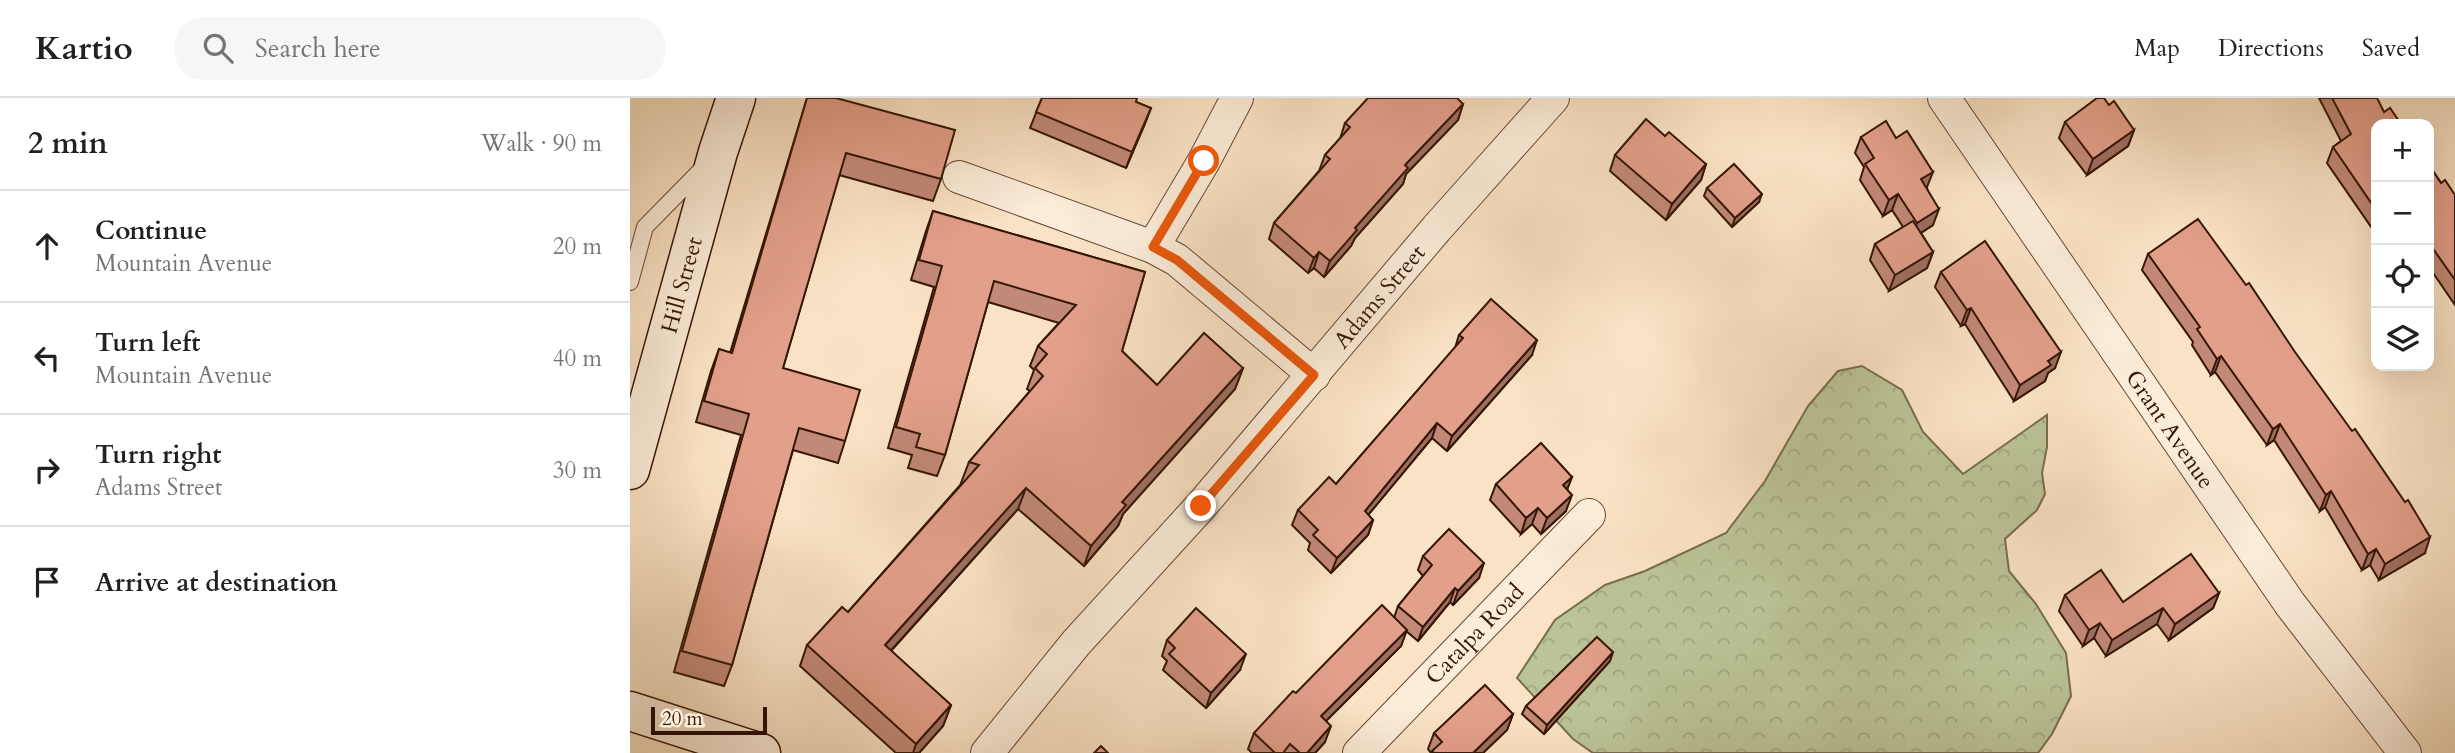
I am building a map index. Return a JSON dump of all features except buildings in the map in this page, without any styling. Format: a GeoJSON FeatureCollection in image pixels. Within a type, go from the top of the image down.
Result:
{"type":"FeatureCollection","features":[{"type":"Feature","properties":{"kind":"street","name":"Hill Street"},"geometry":{"type":"LineString","coordinates":[[630,471],[718,152],[736,98]]}},
{"type":"Feature","properties":{"kind":"street"},"geometry":{"type":"LineString","coordinates":[[1153,247],[1204,161],[1237,98]]}},
{"type":"Feature","properties":{"kind":"street","name":"Adams Street"},"geometry":{"type":"LineString","coordinates":[[987,753],[1076,643],[1201,506],[1437,228],[1553,98]]}},
{"type":"Feature","properties":{"kind":"street","name":"Grant Avenue"},"geometry":{"type":"LineString","coordinates":[[1944,98],[2290,604],[2398,750]]}},
{"type":"Feature","properties":{"kind":"street"},"geometry":{"type":"LineString","coordinates":[[959,177],[1153,247],[1177,260],[1314,375]]}},
{"type":"Feature","properties":{"kind":"street","name":"Catalpa Road"},"geometry":{"type":"LineString","coordinates":[[1359,753],[1589,515]]}},
{"type":"Feature","properties":{"kind":"street"},"geometry":{"type":"LineString","coordinates":[[630,711],[761,753]]}},
{"type":"Feature","properties":{"kind":"lane"},"geometry":{"type":"LineString","coordinates":[[630,282],[645,227],[718,152]]}},
{"type":"Feature","properties":{"kind":"green space"},"geometry":{"type":"Polygon","coordinates":[[[1862,366],[1902,390],[1923,432],[1963,474],[2047,415],[2047,447],[2042,473],[2045,494],[2037,510],[2005,539],[2009,571],[2036,604],[2066,653],[2071,696],[2052,734],[2038,753],[1593,753],[1573,739],[1517,678],[1555,620],[1605,585],[1645,571],[1726,533],[1765,481],[1808,406],[1838,371],[1862,366]]]}},
{"type":"Feature","properties":{"kind":"route"},"geometry":{"type":"LineString","coordinates":[[1201,506],[1314,375],[1177,260],[1153,247],[1204,161]]}}]}
